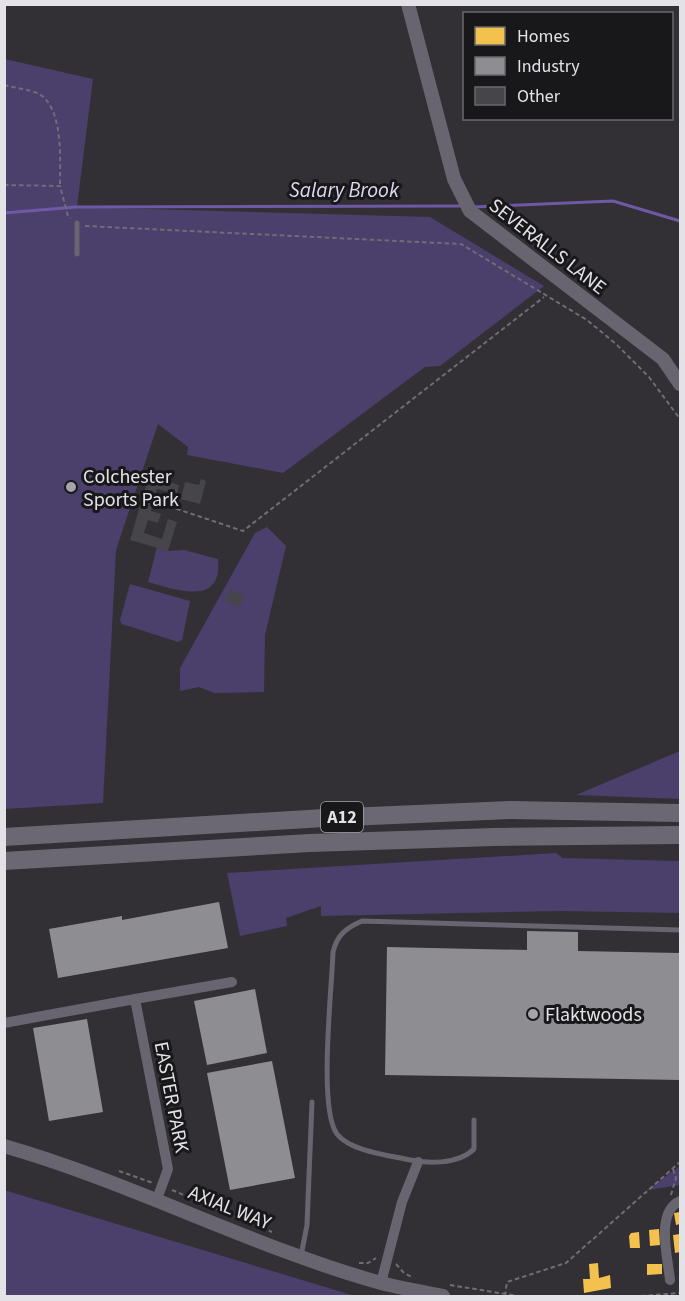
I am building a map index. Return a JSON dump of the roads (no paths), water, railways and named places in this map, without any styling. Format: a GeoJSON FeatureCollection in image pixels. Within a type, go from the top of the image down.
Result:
{"type":"FeatureCollection","features":[{"type":"Feature","properties":{"kind":"highway","name":"A12"},"geometry":{"type":"LineString","coordinates":[[4,837],[510,810],[681,813]]}},
{"type":"Feature","properties":{"kind":"highway","name":"A12"},"geometry":{"type":"LineString","coordinates":[[4,861],[310,843],[505,836],[681,835]]}},
{"type":"Feature","properties":{"kind":"street","name":"SEVERALLS LANE"},"geometry":{"type":"LineString","coordinates":[[408,4],[454,179],[470,210],[663,359],[681,384]]}},
{"type":"Feature","properties":{"kind":"street"},"geometry":{"type":"LineString","coordinates":[[4,1023],[232,982]]}},
{"type":"Feature","properties":{"kind":"street","name":"EASTER PARK"},"geometry":{"type":"LineString","coordinates":[[135,999],[168,1169],[157,1200]]}},
{"type":"Feature","properties":{"kind":"street","name":"AXIAL WAY"},"geometry":{"type":"LineString","coordinates":[[4,1146],[82,1170],[301,1256],[381,1283],[445,1291]]}},
{"type":"Feature","properties":{"kind":"street"},"geometry":{"type":"LineString","coordinates":[[381,1283],[402,1202],[418,1162]]}},
{"type":"Feature","properties":{"kind":"street"},"geometry":{"type":"LineString","coordinates":[[670,1280],[666,1233],[667,1214],[677,1202]]}},
{"type":"Feature","properties":{"kind":"lane"},"geometry":{"type":"LineString","coordinates":[[77,223],[77,254]]}},
{"type":"Feature","properties":{"kind":"lane"},"geometry":{"type":"LineString","coordinates":[[474,1120],[474,1149],[466,1157],[418,1162],[354,1145],[338,1135],[330,1121],[328,1070],[333,952],[336,940],[343,931],[362,921],[681,930]]}},
{"type":"Feature","properties":{"kind":"lane"},"geometry":{"type":"LineString","coordinates":[[301,1256],[308,1225],[312,1102]]}},
{"type":"Feature","properties":{"kind":"waterway","name":"Salary Brook"},"geometry":{"type":"LineString","coordinates":[[472,207],[613,201],[680,221]]}},
{"type":"Feature","properties":{"kind":"waterway","name":"Salary Brook"},"geometry":{"type":"LineString","coordinates":[[4,213],[76,207],[463,206]]}},
{"type":"Feature","properties":{"kind":"place","name":"Colchester Sports Park"},"geometry":{"type":"Point","coordinates":[71,487]}},
{"type":"Feature","properties":{"kind":"place","name":"Flaktwoods"},"geometry":{"type":"Point","coordinates":[533,1014]}}]}
